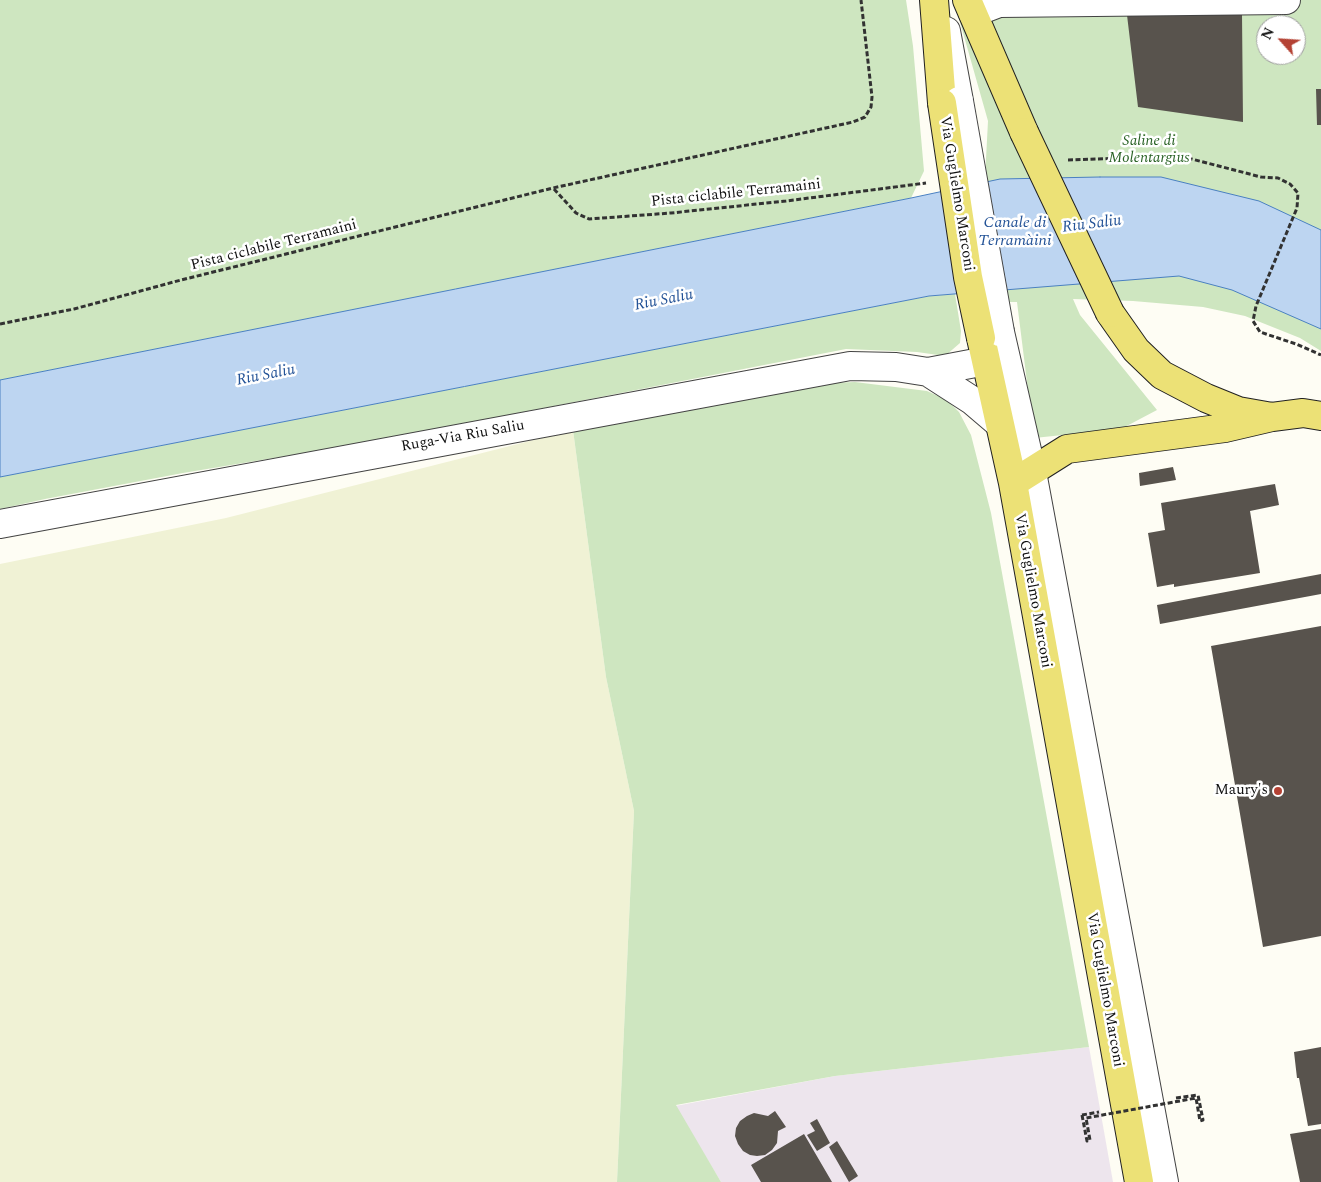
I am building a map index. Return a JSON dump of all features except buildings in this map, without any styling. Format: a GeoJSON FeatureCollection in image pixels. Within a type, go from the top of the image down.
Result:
{"type":"FeatureCollection","features":[{"type":"Feature","properties":{"kind":"main road","name":"Via Guglielmo Marconi"},"geometry":{"type":"LineString","coordinates":[[934,0],[951,102],[968,277],[989,344],[1000,424],[1022,478],[1139,1182]]}},
{"type":"Feature","properties":{"kind":"main road"},"geometry":{"type":"LineString","coordinates":[[970,6],[1024,132],[1110,313],[1136,350],[1162,375],[1206,398],[1238,410],[1272,416]]}},
{"type":"Feature","properties":{"kind":"main road"},"geometry":{"type":"LineString","coordinates":[[1022,478],[1067,449],[1225,428],[1272,416],[1303,413],[1321,416]]}},
{"type":"Feature","properties":{"kind":"street"},"geometry":{"type":"LineString","coordinates":[[941,0],[951,102]]}},
{"type":"Feature","properties":{"kind":"street"},"geometry":{"type":"LineString","coordinates":[[970,6],[1000,3],[1286,0]]}},
{"type":"Feature","properties":{"kind":"street"},"geometry":{"type":"LineString","coordinates":[[989,344],[1022,478],[1164,1182]]}},
{"type":"Feature","properties":{"kind":"street","name":"Ruga-Via Riu Saliu"},"geometry":{"type":"LineString","coordinates":[[928,372],[989,344]]}},
{"type":"Feature","properties":{"kind":"street","name":"Ruga-Via Riu Saliu"},"geometry":{"type":"LineString","coordinates":[[0,524],[850,366],[896,367],[928,372],[973,401],[1000,424]]}},
{"type":"Feature","properties":{"kind":"path","name":"Pista ciclabile Terramaini"},"geometry":{"type":"LineString","coordinates":[[0,324],[74,308],[553,188],[852,122],[865,117],[871,107],[861,0]]}},
{"type":"Feature","properties":{"kind":"path"},"geometry":{"type":"LineString","coordinates":[[1064,160],[1180,156],[1261,177],[1278,178],[1290,184],[1298,193],[1298,208],[1256,306],[1253,321],[1260,332],[1321,355]]}},
{"type":"Feature","properties":{"kind":"path","name":"Pista ciclabile Terramaini"},"geometry":{"type":"LineString","coordinates":[[553,188],[576,213],[589,219],[758,204],[934,182]]}},
{"type":"Feature","properties":{"kind":"path"},"geometry":{"type":"LineString","coordinates":[[1082,1115],[1087,1141],[1090,1140],[1086,1118],[1196,1098],[1200,1121],[1203,1120],[1198,1095]]}},
{"type":"Feature","properties":{"kind":"shaded area"},"geometry":{"type":"Polygon","coordinates":[[[1089,1047],[1113,1182],[721,1182],[675,1106],[835,1076],[1089,1047]]]}},
{"type":"Feature","properties":{"kind":"green space"},"geometry":{"type":"Polygon","coordinates":[[[0,0],[906,0],[913,46],[924,171],[911,198],[0,380],[0,0]]]}},
{"type":"Feature","properties":{"kind":"green space","name":"Saline di Molentargius"},"geometry":{"type":"Polygon","coordinates":[[[958,0],[1321,0],[1321,351],[1300,338],[1245,316],[1203,307],[1133,301],[1073,299],[1080,315],[1157,410],[1121,429],[1034,438],[1017,302],[1008,302],[983,216],[988,121],[958,15],[958,0]]]}},
{"type":"Feature","properties":{"kind":"green space"},"geometry":{"type":"Polygon","coordinates":[[[955,294],[961,331],[960,343],[945,356],[917,352],[846,349],[370,442],[183,473],[0,509],[0,477],[929,296],[955,294]]]}},
{"type":"Feature","properties":{"kind":"green space"},"geometry":{"type":"Polygon","coordinates":[[[855,382],[927,391],[947,400],[959,412],[971,435],[991,513],[1089,1047],[835,1076],[676,1105],[721,1182],[617,1182],[634,811],[606,677],[573,430],[829,383],[855,382]]]}},
{"type":"Feature","properties":{"kind":"green space"},"geometry":{"type":"Polygon","coordinates":[[[573,430],[606,677],[634,811],[617,1182],[0,1182],[0,564],[226,518],[573,430]]]}},
{"type":"Feature","properties":{"kind":"water","name":"Canale di Terramàini"},"geometry":{"type":"Polygon","coordinates":[[[1161,177],[1259,201],[1321,230],[1321,329],[1232,290],[1179,276],[929,296],[0,477],[0,380],[1000,179],[1161,177]]]}},
{"type":"Feature","properties":{"kind":"place","name":"Maury's"},"geometry":{"type":"Point","coordinates":[1278,791]}},
{"type":"Feature","properties":{"kind":"water label","name":"Riu Saliu"},"geometry":{"type":"Point","coordinates":[1092,225]}},
{"type":"Feature","properties":{"kind":"water label","name":"Riu Saliu"},"geometry":{"type":"Point","coordinates":[664,301]}},
{"type":"Feature","properties":{"kind":"water label","name":"Riu Saliu"},"geometry":{"type":"Point","coordinates":[266,376]}}]}
